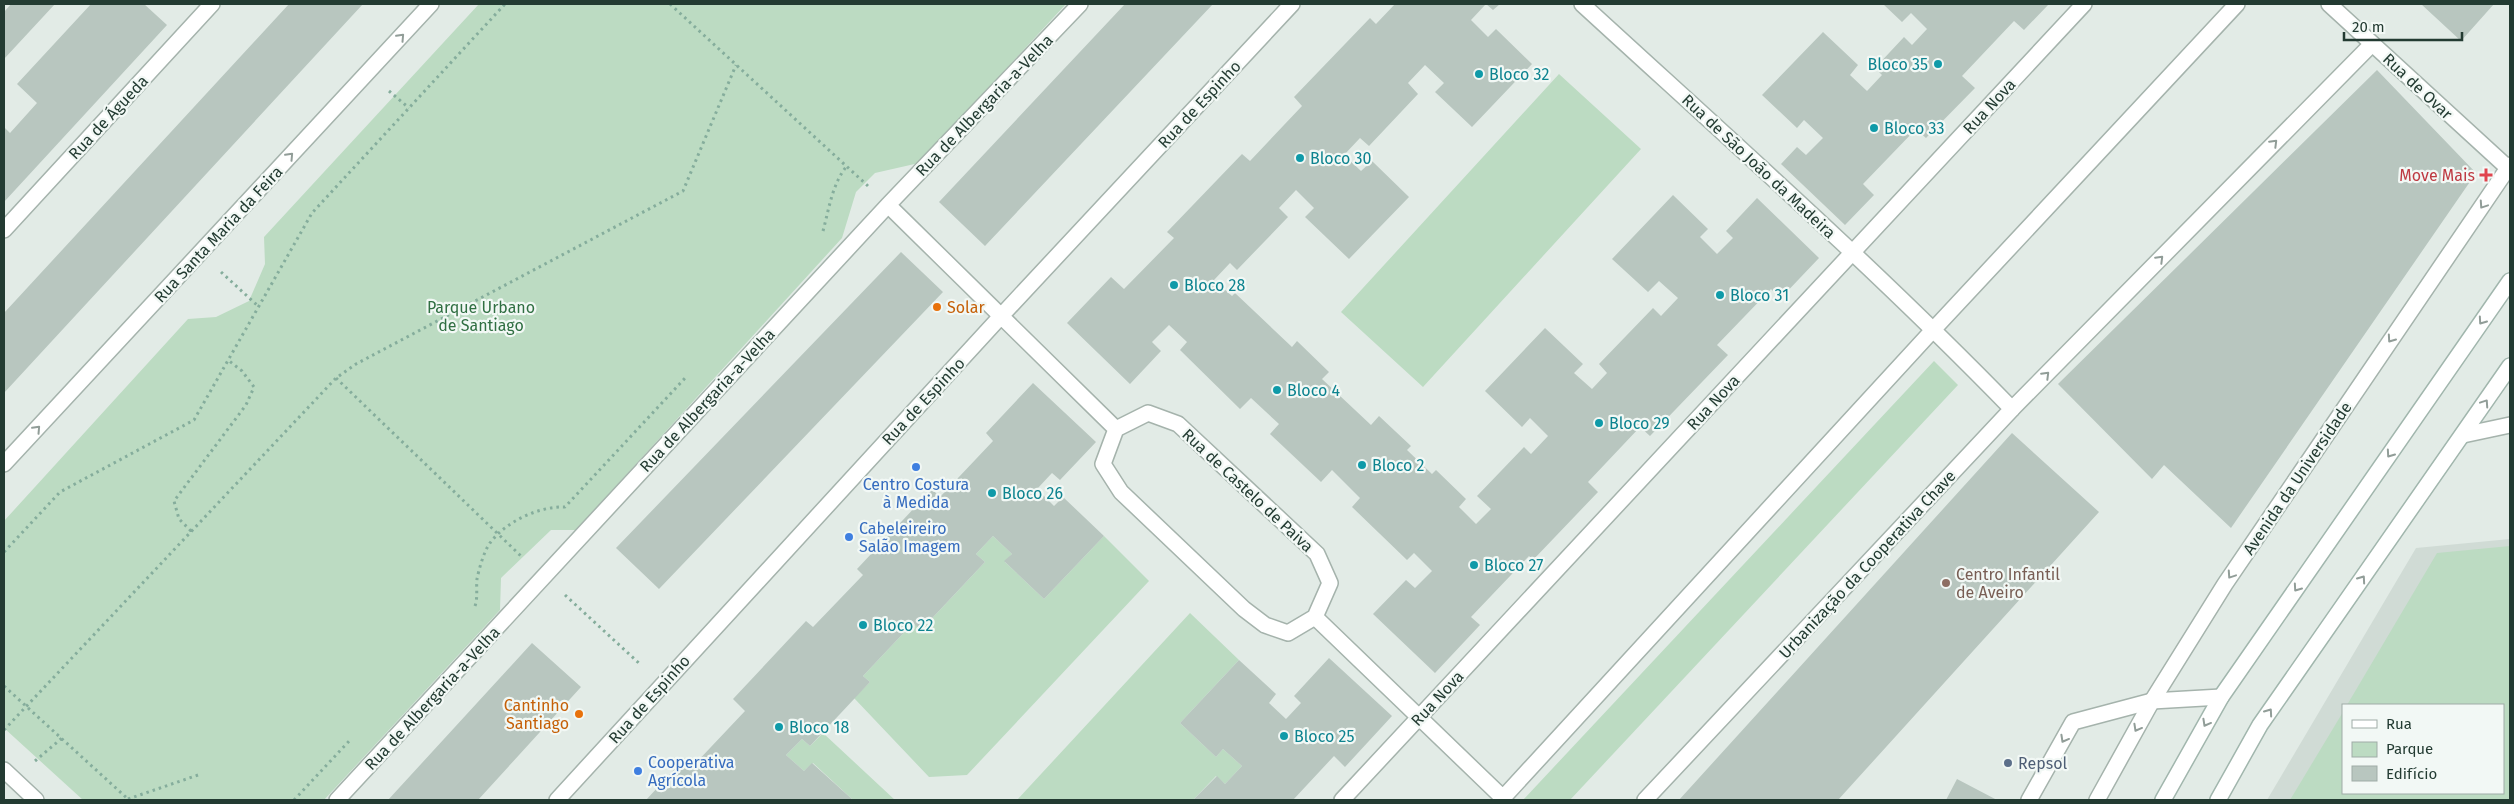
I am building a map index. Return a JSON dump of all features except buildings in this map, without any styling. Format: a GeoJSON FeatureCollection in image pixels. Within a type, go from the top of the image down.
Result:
{"type":"FeatureCollection","features":[{"type":"Feature","properties":{"kind":"street","name":"Rua de Águeda"},"geometry":{"type":"LineString","coordinates":[[4,230],[212,4]]}},
{"type":"Feature","properties":{"kind":"street","name":"Rua Santa Maria da Feira"},"geometry":{"type":"LineString","coordinates":[[4,464],[431,4]]}},
{"type":"Feature","properties":{"kind":"street","name":"Rua de Albergaria-a-Velha"},"geometry":{"type":"LineString","coordinates":[[337,800],[888,205],[1080,4]]}},
{"type":"Feature","properties":{"kind":"street","name":"Rua de Espinho"},"geometry":{"type":"LineString","coordinates":[[557,800],[1002,315],[1292,4]]}},
{"type":"Feature","properties":{"kind":"street","name":"Rua de São João da Madeira"},"geometry":{"type":"LineString","coordinates":[[1582,4],[1852,251],[1932,330]]}},
{"type":"Feature","properties":{"kind":"street","name":"Rua Nova"},"geometry":{"type":"LineString","coordinates":[[1342,800],[2084,4]]}},
{"type":"Feature","properties":{"kind":"street"},"geometry":{"type":"LineString","coordinates":[[888,205],[1116,429],[1103,464],[1121,492],[1244,609],[1265,625],[1288,633],[1315,617],[1502,799],[1932,330],[2237,4]]}},
{"type":"Feature","properties":{"kind":"street","name":"Rua de Ovar"},"geometry":{"type":"LineString","coordinates":[[2329,4],[2509,166]]}},
{"type":"Feature","properties":{"kind":"street","name":"Urbanização da Cooperativa Chave"},"geometry":{"type":"LineString","coordinates":[[1645,800],[2012,409],[2372,44]]}},
{"type":"Feature","properties":{"kind":"street","name":"Avenida da Universidade"},"geometry":{"type":"LineString","coordinates":[[2097,800],[2152,701],[2246,552],[2509,166]]}},
{"type":"Feature","properties":{"kind":"street"},"geometry":{"type":"LineString","coordinates":[[2163,800],[2221,697],[2510,281]]}},
{"type":"Feature","properties":{"kind":"street"},"geometry":{"type":"LineString","coordinates":[[1932,330],[1952,347],[2012,409]]}},
{"type":"Feature","properties":{"kind":"street"},"geometry":{"type":"LineString","coordinates":[[2218,800],[2260,724],[2510,366]]}},
{"type":"Feature","properties":{"kind":"street","name":"Rua de Castelo de Paiva"},"geometry":{"type":"LineString","coordinates":[[1116,429],[1148,413],[1178,424],[1307,544],[1317,554],[1330,583],[1315,617]]}},
{"type":"Feature","properties":{"kind":"street"},"geometry":{"type":"LineString","coordinates":[[2463,435],[2510,425]]}},
{"type":"Feature","properties":{"kind":"street"},"geometry":{"type":"LineString","coordinates":[[2029,800],[2073,722],[2152,701],[2221,697]]}},
{"type":"Feature","properties":{"kind":"street"},"geometry":{"type":"LineString","coordinates":[[4,770],[36,800]]}},
{"type":"Feature","properties":{"kind":"path"},"geometry":{"type":"LineString","coordinates":[[4,552],[60,492],[194,420],[312,213],[505,4]]}},
{"type":"Feature","properties":{"kind":"path"},"geometry":{"type":"LineString","coordinates":[[670,4],[846,166],[840,175],[832,196],[823,231],[816,238]]}},
{"type":"Feature","properties":{"kind":"path"},"geometry":{"type":"LineString","coordinates":[[4,730],[336,378],[356,364],[683,191],[736,65]]}},
{"type":"Feature","properties":{"kind":"path"},"geometry":{"type":"LineString","coordinates":[[390,91],[409,108]]}},
{"type":"Feature","properties":{"kind":"path"},"geometry":{"type":"LineString","coordinates":[[221,272],[258,306]]}},
{"type":"Feature","properties":{"kind":"path"},"geometry":{"type":"LineString","coordinates":[[191,531],[179,519],[174,501],[246,405],[254,387],[242,370],[228,360]]}},
{"type":"Feature","properties":{"kind":"path"},"geometry":{"type":"LineString","coordinates":[[470,612],[476,605],[477,580],[488,544],[504,527],[553,506],[565,507],[694,369]]}},
{"type":"Feature","properties":{"kind":"path"},"geometry":{"type":"LineString","coordinates":[[336,378],[497,535],[663,684]]}},
{"type":"Feature","properties":{"kind":"path"},"geometry":{"type":"LineString","coordinates":[[4,686],[129,800],[201,774]]}},
{"type":"Feature","properties":{"kind":"path"},"geometry":{"type":"LineString","coordinates":[[294,800],[355,735]]}},
{"type":"Feature","properties":{"kind":"path"},"geometry":{"type":"LineString","coordinates":[[30,766],[62,738]]}},
{"type":"Feature","properties":{"kind":"shaded area"},"geometry":{"type":"Polygon","coordinates":[[[2510,539],[2510,800],[2267,800],[2416,548],[2510,539]]]}},
{"type":"Feature","properties":{"kind":"green space","name":"Parque Urbano de Santiago"},"geometry":{"type":"Polygon","coordinates":[[[479,4],[1066,4],[919,163],[875,173],[856,192],[842,238],[576,530],[551,530],[501,578],[500,610],[324,800],[83,800],[4,728],[4,521],[188,319],[216,317],[249,301],[265,264],[264,237],[479,4]]]}},
{"type":"Feature","properties":{"kind":"green space"},"geometry":{"type":"Polygon","coordinates":[[[1559,74],[1641,149],[1423,387],[1341,312],[1559,74]]]}},
{"type":"Feature","properties":{"kind":"green space"},"geometry":{"type":"Polygon","coordinates":[[[1934,361],[1958,385],[1570,800],[1523,800],[1934,361]]]}},
{"type":"Feature","properties":{"kind":"green space"},"geometry":{"type":"Polygon","coordinates":[[[993,536],[1012,554],[1005,562],[1044,599],[1104,536],[1149,581],[967,775],[929,777],[854,698],[870,682],[863,676],[913,623],[922,629],[985,562],[976,554],[993,536]]]}},
{"type":"Feature","properties":{"kind":"green space"},"geometry":{"type":"Polygon","coordinates":[[[2510,546],[2510,800],[2290,800],[2342,714],[2342,794],[2504,794],[2504,704],[2348,704],[2437,553],[2510,546]]]}},
{"type":"Feature","properties":{"kind":"green space"},"geometry":{"type":"Polygon","coordinates":[[[1190,613],[1239,660],[1180,723],[1216,757],[1223,749],[1242,766],[1225,784],[1216,776],[1193,800],[1017,800],[1190,613]]]}},
{"type":"Feature","properties":{"kind":"green space"},"geometry":{"type":"Polygon","coordinates":[[[823,733],[895,800],[853,800],[813,763],[804,771],[786,755],[802,739],[810,746],[823,733]]]}},
{"type":"Feature","properties":{"kind":"place","name":"Bloco 35"},"geometry":{"type":"Point","coordinates":[1938,64]}},
{"type":"Feature","properties":{"kind":"place","name":"Bloco 32"},"geometry":{"type":"Point","coordinates":[1479,74]}},
{"type":"Feature","properties":{"kind":"place","name":"Bloco 33"},"geometry":{"type":"Point","coordinates":[1874,128]}},
{"type":"Feature","properties":{"kind":"place","name":"Bloco 30"},"geometry":{"type":"Point","coordinates":[1300,158]}},
{"type":"Feature","properties":{"kind":"place","name":"Move Mais"},"geometry":{"type":"Point","coordinates":[2486,175]}},
{"type":"Feature","properties":{"kind":"place","name":"Bloco 28"},"geometry":{"type":"Point","coordinates":[1174,285]}},
{"type":"Feature","properties":{"kind":"place","name":"Bloco 31"},"geometry":{"type":"Point","coordinates":[1720,295]}},
{"type":"Feature","properties":{"kind":"place","name":"Solar"},"geometry":{"type":"Point","coordinates":[937,307]}},
{"type":"Feature","properties":{"kind":"place","name":"Bloco 4"},"geometry":{"type":"Point","coordinates":[1277,390]}},
{"type":"Feature","properties":{"kind":"place","name":"Bloco 29"},"geometry":{"type":"Point","coordinates":[1599,423]}},
{"type":"Feature","properties":{"kind":"place","name":"Bloco 2"},"geometry":{"type":"Point","coordinates":[1362,465]}},
{"type":"Feature","properties":{"kind":"place","name":"Centro Costura à Medida"},"geometry":{"type":"Point","coordinates":[916,467]}},
{"type":"Feature","properties":{"kind":"place","name":"Bloco 26"},"geometry":{"type":"Point","coordinates":[992,493]}},
{"type":"Feature","properties":{"kind":"place","name":"Cabeleireiro Salão Imagem"},"geometry":{"type":"Point","coordinates":[849,537]}},
{"type":"Feature","properties":{"kind":"place","name":"Bloco 27"},"geometry":{"type":"Point","coordinates":[1474,565]}},
{"type":"Feature","properties":{"kind":"place","name":"Centro Infantil de Aveiro"},"geometry":{"type":"Point","coordinates":[1946,583]}},
{"type":"Feature","properties":{"kind":"place","name":"Bloco 22"},"geometry":{"type":"Point","coordinates":[863,625]}},
{"type":"Feature","properties":{"kind":"place","name":"Cantinho Santiago"},"geometry":{"type":"Point","coordinates":[579,714]}},
{"type":"Feature","properties":{"kind":"place","name":"Bloco 18"},"geometry":{"type":"Point","coordinates":[779,727]}},
{"type":"Feature","properties":{"kind":"place","name":"Bloco 25"},"geometry":{"type":"Point","coordinates":[1284,736]}},
{"type":"Feature","properties":{"kind":"place","name":"Repsol"},"geometry":{"type":"Point","coordinates":[2008,763]}},
{"type":"Feature","properties":{"kind":"place","name":"Cooperativa Agrícola"},"geometry":{"type":"Point","coordinates":[638,771]}}]}
